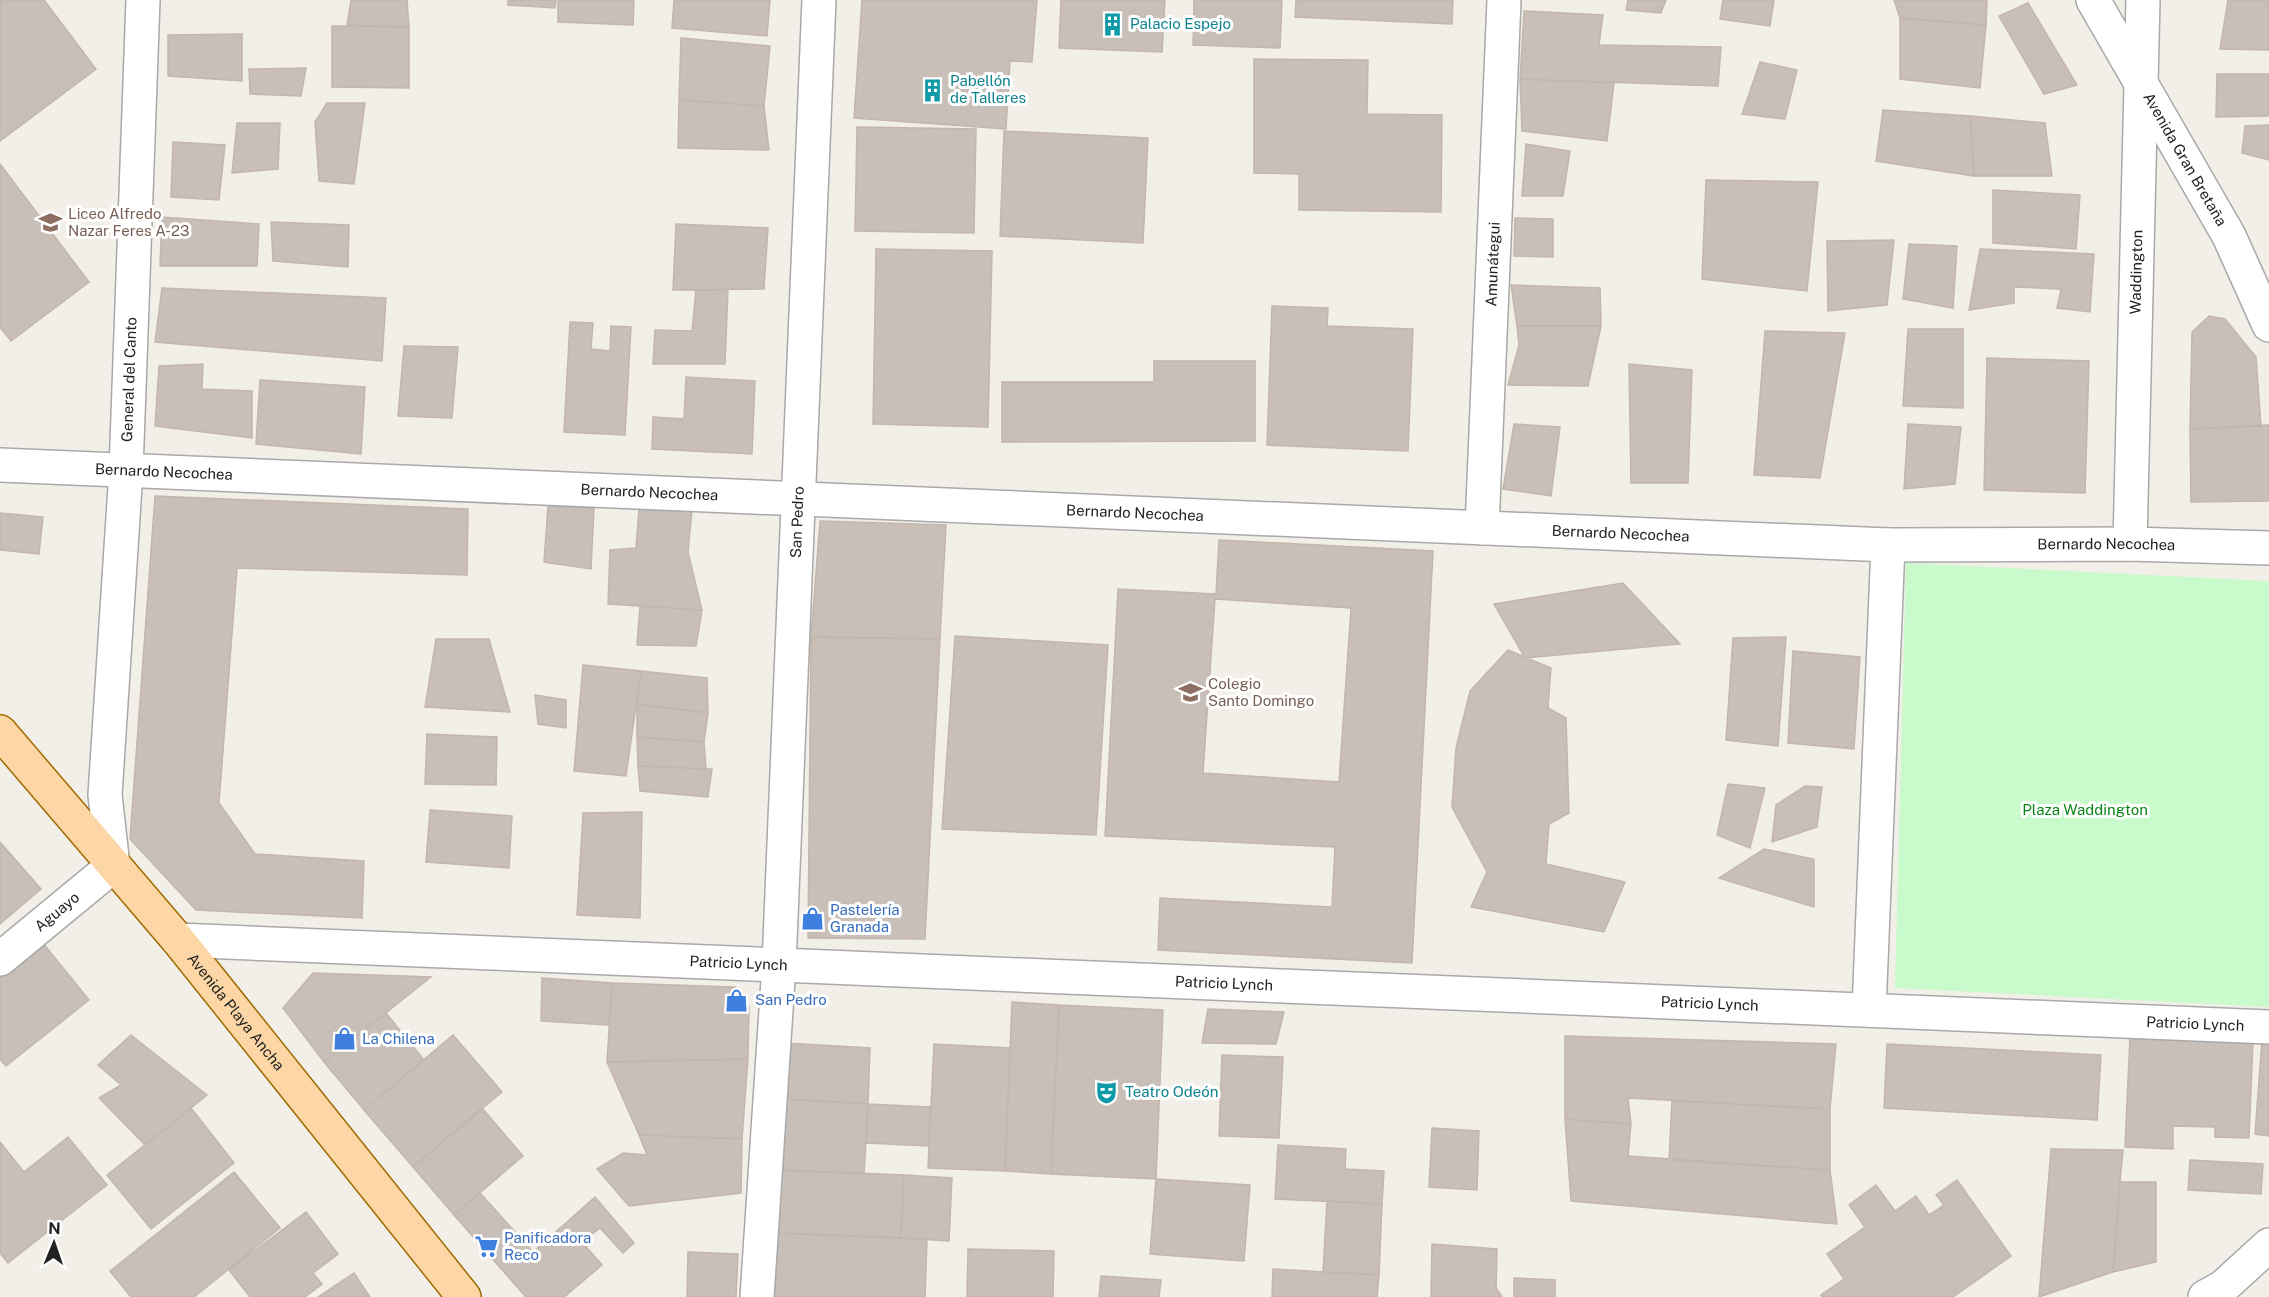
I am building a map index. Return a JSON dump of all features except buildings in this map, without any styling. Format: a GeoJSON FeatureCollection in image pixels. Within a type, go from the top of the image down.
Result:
{"type":"FeatureCollection","features":[{"type":"Feature","properties":{"kind":"main road","name":"Avenida Playa Ancha"},"geometry":{"type":"LineString","coordinates":[[0,732],[178,940],[464,1297]]}},
{"type":"Feature","properties":{"kind":"street","name":"General del Canto"},"geometry":{"type":"LineString","coordinates":[[113,866],[105,795],[126,471],[143,0]]}},
{"type":"Feature","properties":{"kind":"street","name":"San Pedro"},"geometry":{"type":"LineString","coordinates":[[758,1297],[779,965],[819,0]]}},
{"type":"Feature","properties":{"kind":"street","name":"Amunátegui"},"geometry":{"type":"LineString","coordinates":[[1482,528],[1504,0]]}},
{"type":"Feature","properties":{"kind":"street","name":"Avenida Gran Bretaña"},"geometry":{"type":"LineString","coordinates":[[2092,0],[2229,236],[2269,325]]}},
{"type":"Feature","properties":{"kind":"street","name":"Waddington"},"geometry":{"type":"LineString","coordinates":[[2130,544],[2140,80],[2144,0]]}},
{"type":"Feature","properties":{"kind":"street","name":"Bernardo Necochea"},"geometry":{"type":"LineString","coordinates":[[0,465],[1888,545],[2130,544],[2269,548]]}},
{"type":"Feature","properties":{"kind":"street"},"geometry":{"type":"LineString","coordinates":[[1869,1010],[1888,545]]}},
{"type":"Feature","properties":{"kind":"street","name":"Aguayo"},"geometry":{"type":"LineString","coordinates":[[0,959],[113,866]]}},
{"type":"Feature","properties":{"kind":"street","name":"Patricio Lynch"},"geometry":{"type":"LineString","coordinates":[[178,940],[2269,1027]]}},
{"type":"Feature","properties":{"kind":"street"},"geometry":{"type":"LineString","coordinates":[[2205,1297],[2223,1287],[2269,1245]]}},
{"type":"Feature","properties":{"kind":"green space","name":"Plaza Waddington"},"geometry":{"type":"Polygon","coordinates":[[[1906,563],[2269,581],[2269,1007],[1895,988],[1906,563]]]}},
{"type":"Feature","properties":{"kind":"place","name":"Palacio Espejo"},"geometry":{"type":"Point","coordinates":[1112,24]}},
{"type":"Feature","properties":{"kind":"place","name":"Pabellón de Talleres"},"geometry":{"type":"Point","coordinates":[932,90]}},
{"type":"Feature","properties":{"kind":"place","name":"Liceo Alfredo Nazar Feres A-23"},"geometry":{"type":"Point","coordinates":[50,223]}},
{"type":"Feature","properties":{"kind":"place","name":"Colegio Santo Domingo"},"geometry":{"type":"Point","coordinates":[1190,693]}},
{"type":"Feature","properties":{"kind":"place","name":"Pastelería Granada"},"geometry":{"type":"Point","coordinates":[812,919]}},
{"type":"Feature","properties":{"kind":"place","name":"San Pedro"},"geometry":{"type":"Point","coordinates":[737,1000]}},
{"type":"Feature","properties":{"kind":"place","name":"La Chilena"},"geometry":{"type":"Point","coordinates":[344,1039]}},
{"type":"Feature","properties":{"kind":"place","name":"Teatro Odeón"},"geometry":{"type":"Point","coordinates":[1107,1092]}},
{"type":"Feature","properties":{"kind":"place","name":"Panificadora Reco"},"geometry":{"type":"Point","coordinates":[486,1247]}}]}
